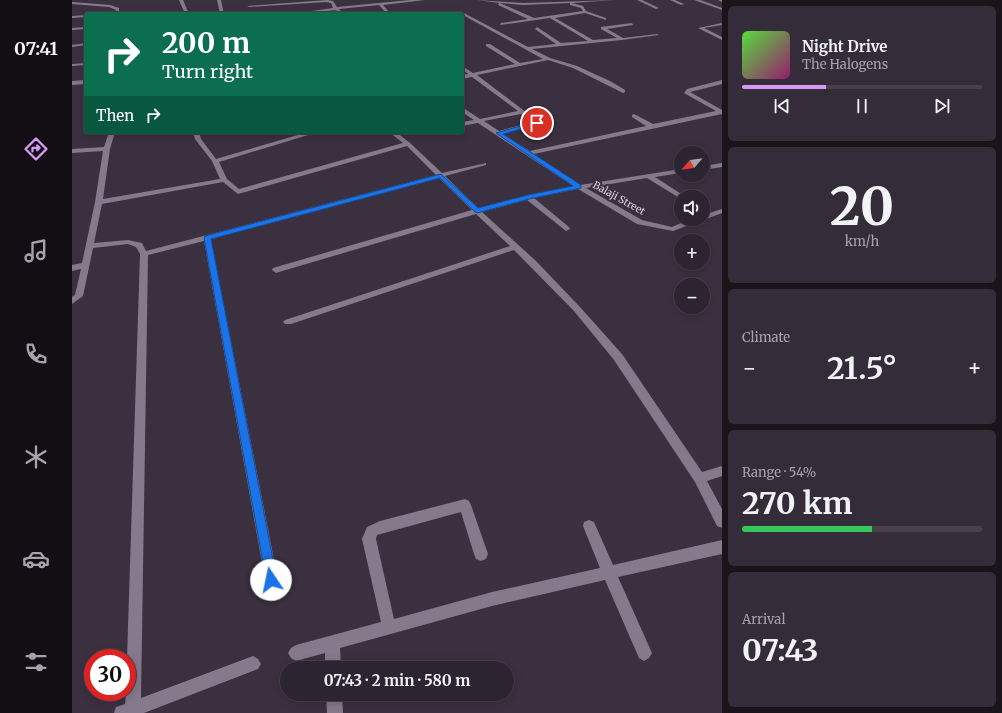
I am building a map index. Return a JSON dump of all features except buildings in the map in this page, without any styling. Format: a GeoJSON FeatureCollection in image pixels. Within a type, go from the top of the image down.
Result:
{"type":"FeatureCollection","features":[{"type":"Feature","properties":{"kind":"street"},"geometry":{"type":"LineString","coordinates":[[181,0],[186,12]]}},
{"type":"Feature","properties":{"kind":"street"},"geometry":{"type":"LineString","coordinates":[[218,0],[221,12]]}},
{"type":"Feature","properties":{"kind":"street"},"geometry":{"type":"LineString","coordinates":[[249,0],[249,12]]}},
{"type":"Feature","properties":{"kind":"street"},"geometry":{"type":"LineString","coordinates":[[313,12],[370,2],[380,4],[423,0]]}},
{"type":"Feature","properties":{"kind":"street"},"geometry":{"type":"LineString","coordinates":[[479,0],[536,4],[563,1],[613,0]]}},
{"type":"Feature","properties":{"kind":"street"},"geometry":{"type":"LineString","coordinates":[[639,0],[657,8]]}},
{"type":"Feature","properties":{"kind":"street"},"geometry":{"type":"LineString","coordinates":[[672,0],[682,4]]}},
{"type":"Feature","properties":{"kind":"street"},"geometry":{"type":"LineString","coordinates":[[696,0],[722,9]]}},
{"type":"Feature","properties":{"kind":"street"},"geometry":{"type":"LineString","coordinates":[[249,6],[326,1],[332,2],[336,9],[340,12]]}},
{"type":"Feature","properties":{"kind":"street"},"geometry":{"type":"LineString","coordinates":[[563,1],[582,8],[585,12],[605,20]]}},
{"type":"Feature","properties":{"kind":"street"},"geometry":{"type":"LineString","coordinates":[[493,2],[532,20]]}},
{"type":"Feature","properties":{"kind":"street"},"geometry":{"type":"LineString","coordinates":[[72,3],[110,6],[118,8],[117,12]]}},
{"type":"Feature","properties":{"kind":"street"},"geometry":{"type":"LineString","coordinates":[[380,4],[387,12]]}},
{"type":"Feature","properties":{"kind":"street"},"geometry":{"type":"LineString","coordinates":[[501,24],[585,12]]}},
{"type":"Feature","properties":{"kind":"street"},"geometry":{"type":"LineString","coordinates":[[464,15],[548,60],[574,67],[608,82],[623,91]]}},
{"type":"Feature","properties":{"kind":"street"},"geometry":{"type":"LineString","coordinates":[[72,17],[84,16]]}},
{"type":"Feature","properties":{"kind":"street"},"geometry":{"type":"LineString","coordinates":[[551,17],[593,42]]}},
{"type":"Feature","properties":{"kind":"street"},"geometry":{"type":"LineString","coordinates":[[622,39],[604,27],[632,24]]}},
{"type":"Feature","properties":{"kind":"street"},"geometry":{"type":"LineString","coordinates":[[722,24],[700,28],[722,39]]}},
{"type":"Feature","properties":{"kind":"street"},"geometry":{"type":"LineString","coordinates":[[72,29],[84,28]]}},
{"type":"Feature","properties":{"kind":"street"},"geometry":{"type":"LineString","coordinates":[[537,28],[560,45]]}},
{"type":"Feature","properties":{"kind":"street"},"geometry":{"type":"LineString","coordinates":[[527,48],[657,35]]}},
{"type":"Feature","properties":{"kind":"street"},"geometry":{"type":"LineString","coordinates":[[72,46],[84,44]]}},
{"type":"Feature","properties":{"kind":"street"},"geometry":{"type":"LineString","coordinates":[[488,45],[518,65]]}},
{"type":"Feature","properties":{"kind":"street"},"geometry":{"type":"LineString","coordinates":[[464,77],[548,60]]}},
{"type":"Feature","properties":{"kind":"street"},"geometry":{"type":"LineString","coordinates":[[72,65],[84,64]]}},
{"type":"Feature","properties":{"kind":"street"},"geometry":{"type":"LineString","coordinates":[[464,69],[537,123],[499,133]]}},
{"type":"Feature","properties":{"kind":"street"},"geometry":{"type":"LineString","coordinates":[[72,83],[84,82]]}},
{"type":"Feature","properties":{"kind":"street"},"geometry":{"type":"LineString","coordinates":[[722,82],[689,90],[687,92],[722,112]]}},
{"type":"Feature","properties":{"kind":"street","name":"Balaji Street"},"geometry":{"type":"LineString","coordinates":[[464,110],[530,153],[578,187],[640,222],[673,229],[680,226]]}},
{"type":"Feature","properties":{"kind":"street"},"geometry":{"type":"LineString","coordinates":[[464,124],[522,112]]}},
{"type":"Feature","properties":{"kind":"street"},"geometry":{"type":"LineString","coordinates":[[530,153],[722,112]]}},
{"type":"Feature","properties":{"kind":"street"},"geometry":{"type":"LineString","coordinates":[[634,116],[651,126]]}},
{"type":"Feature","properties":{"kind":"street"},"geometry":{"type":"LineString","coordinates":[[72,301],[79,296],[99,202],[107,149],[111,134]]}},
{"type":"Feature","properties":{"kind":"street"},"geometry":{"type":"LineString","coordinates":[[197,134],[198,139],[214,161],[224,180],[238,192],[408,144]]}},
{"type":"Feature","properties":{"kind":"street"},"geometry":{"type":"LineString","coordinates":[[214,161],[308,134]]}},
{"type":"Feature","properties":{"kind":"street"},"geometry":{"type":"LineString","coordinates":[[395,134],[408,144],[533,263],[577,309],[618,357],[699,478],[722,522]]}},
{"type":"Feature","properties":{"kind":"street"},"geometry":{"type":"LineString","coordinates":[[72,151],[107,149]]}},
{"type":"Feature","properties":{"kind":"street"},"geometry":{"type":"LineString","coordinates":[[144,254],[484,164]]}},
{"type":"Feature","properties":{"kind":"street"},"geometry":{"type":"LineString","coordinates":[[710,167],[722,165]]}},
{"type":"Feature","properties":{"kind":"street"},"geometry":{"type":"LineString","coordinates":[[276,270],[528,197],[578,187],[674,172]]}},
{"type":"Feature","properties":{"kind":"street"},"geometry":{"type":"LineString","coordinates":[[648,176],[674,192]]}},
{"type":"Feature","properties":{"kind":"street"},"geometry":{"type":"LineString","coordinates":[[99,202],[224,180]]}},
{"type":"Feature","properties":{"kind":"street"},"geometry":{"type":"LineString","coordinates":[[528,197],[566,228]]}},
{"type":"Feature","properties":{"kind":"street"},"geometry":{"type":"LineString","coordinates":[[710,213],[722,211]]}},
{"type":"Feature","properties":{"kind":"street"},"geometry":{"type":"LineString","coordinates":[[207,238],[271,580]]}},
{"type":"Feature","properties":{"kind":"street"},"geometry":{"type":"LineString","coordinates":[[89,246],[128,242],[139,245],[144,254],[129,712],[253,664]]}},
{"type":"Feature","properties":{"kind":"street"},"geometry":{"type":"LineString","coordinates":[[288,322],[515,247]]}},
{"type":"Feature","properties":{"kind":"street"},"geometry":{"type":"LineString","coordinates":[[72,268],[86,265]]}},
{"type":"Feature","properties":{"kind":"street"},"geometry":{"type":"LineString","coordinates":[[699,478],[722,471]]}},
{"type":"Feature","properties":{"kind":"street"},"geometry":{"type":"LineString","coordinates":[[389,627],[369,539],[372,531],[380,527],[465,505],[481,554]]}},
{"type":"Feature","properties":{"kind":"street"},"geometry":{"type":"LineString","coordinates":[[589,526],[608,573],[644,653]]}},
{"type":"Feature","properties":{"kind":"street"},"geometry":{"type":"LineString","coordinates":[[296,653],[492,599],[722,547]]}},
{"type":"Feature","properties":{"kind":"street"},"geometry":{"type":"LineString","coordinates":[[332,643],[333,661]]}},
{"type":"Feature","properties":{"kind":"street"},"geometry":{"type":"LineString","coordinates":[[334,701],[335,713]]}},
{"type":"Feature","properties":{"kind":"route"},"geometry":{"type":"LineString","coordinates":[[271,580],[207,238],[441,176],[477,211],[528,197],[578,187],[499,133],[537,123]]}}]}
